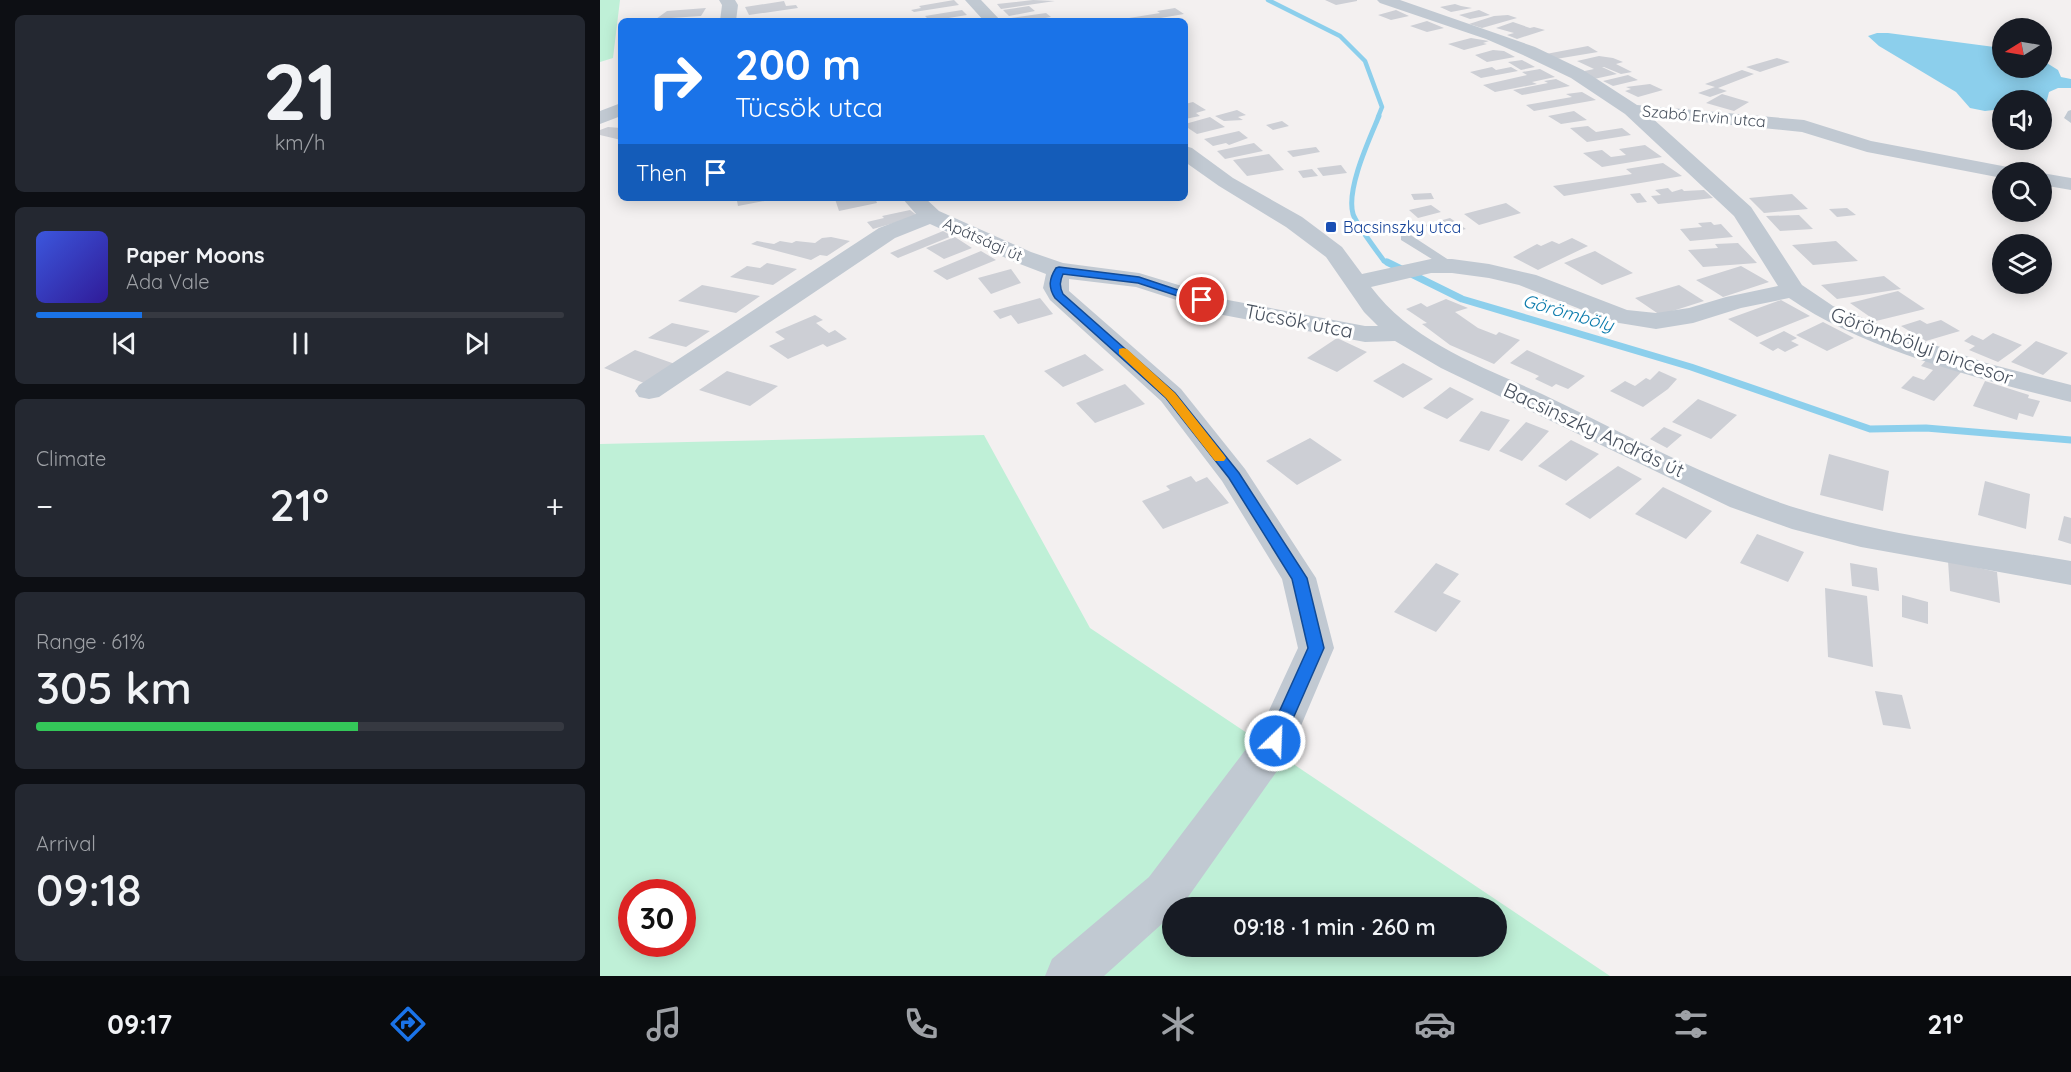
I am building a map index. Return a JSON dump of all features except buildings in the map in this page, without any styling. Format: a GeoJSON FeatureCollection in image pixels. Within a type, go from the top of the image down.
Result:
{"type":"FeatureCollection","features":[{"type":"Feature","properties":{"kind":"street"},"geometry":{"type":"LineString","coordinates":[[727,0],[730,5],[728,18]]}},
{"type":"Feature","properties":{"kind":"street"},"geometry":{"type":"LineString","coordinates":[[974,0],[990,18]]}},
{"type":"Feature","properties":{"kind":"street","name":"Szabó Ervin utca"},"geometry":{"type":"LineString","coordinates":[[1385,0],[1529,51],[1577,74],[1632,110],[1804,126],[1867,146],[1992,169]]}},
{"type":"Feature","properties":{"kind":"street"},"geometry":{"type":"LineString","coordinates":[[600,118],[618,110]]}},
{"type":"Feature","properties":{"kind":"street"},"geometry":{"type":"LineString","coordinates":[[1355,283],[1441,266],[1489,271],[1527,280],[1622,316],[1656,321],[1693,315],[1735,302],[1793,290],[1743,212],[1632,110]]}},
{"type":"Feature","properties":{"kind":"street","name":"Bacsinszky András út"},"geometry":{"type":"LineString","coordinates":[[1188,154],[1208,170],[1294,222],[1334,252],[1373,307],[1400,333],[1451,362],[1741,500],[1804,521],[1861,536],[2071,573]]}},
{"type":"Feature","properties":{"kind":"street"},"geometry":{"type":"LineString","coordinates":[[2052,181],[2071,184]]}},
{"type":"Feature","properties":{"kind":"street","name":"Apátsági út"},"geometry":{"type":"LineString","coordinates":[[916,201],[931,216],[1023,257],[1059,270]]}},
{"type":"Feature","properties":{"kind":"street"},"geometry":{"type":"LineString","coordinates":[[649,391],[887,232],[931,216]]}},
{"type":"Feature","properties":{"kind":"street"},"geometry":{"type":"LineString","coordinates":[[1059,270],[1055,288],[1059,296],[1171,395],[1234,476],[1299,578],[1316,648],[1275,741],[1165,892],[1069,976]]}},
{"type":"Feature","properties":{"kind":"street","name":"Tücsök utca"},"geometry":{"type":"LineString","coordinates":[[1059,270],[1139,280],[1223,307],[1354,332],[1400,333]]}},
{"type":"Feature","properties":{"kind":"street","name":"Görömbölyi pincesor"},"geometry":{"type":"LineString","coordinates":[[1793,290],[1824,311],[1894,340],[1976,369],[2071,394]]}},
{"type":"Feature","properties":{"kind":"lane"},"geometry":{"type":"LineString","coordinates":[[2071,113],[2069,118],[2071,120]]}},
{"type":"Feature","properties":{"kind":"lane"},"geometry":{"type":"LineString","coordinates":[[1405,237],[1441,266]]}},
{"type":"Feature","properties":{"kind":"green space"},"geometry":{"type":"Polygon","coordinates":[[[600,0],[620,0],[613,58],[600,62],[600,0]]]}},
{"type":"Feature","properties":{"kind":"green space"},"geometry":{"type":"Polygon","coordinates":[[[984,435],[1090,628],[1492,897],[1162,897],[1162,957],[1507,957],[1507,907],[1610,976],[600,976],[600,444],[984,435]]]}},
{"type":"Feature","properties":{"kind":"water"},"geometry":{"type":"Polygon","coordinates":[[[1888,33],[1992,47],[1992,78],[2052,78],[2052,66],[2058,70],[2061,77],[2071,79],[2071,88],[2058,88],[2052,91],[1992,90],[1992,110],[1970,108],[1956,92],[1879,46],[1868,36],[1888,33]]]}},
{"type":"Feature","properties":{"kind":"waterway","name":"Görömböly"},"geometry":{"type":"LineString","coordinates":[[1268,0],[1340,36],[1365,61],[1382,107],[1378,117]]}},
{"type":"Feature","properties":{"kind":"waterway","name":"Görömböly"},"geometry":{"type":"LineString","coordinates":[[1379,116],[1356,178],[1352,204],[1353,214],[1358,224],[1384,261],[1390,264]]}},
{"type":"Feature","properties":{"kind":"waterway","name":"Görömböly"},"geometry":{"type":"LineString","coordinates":[[1387,262],[1462,299],[1691,367],[1870,429],[1926,428],[2071,440]]}},
{"type":"Feature","properties":{"kind":"slow traffic"},"geometry":{"type":"LineString","coordinates":[[1123,352],[1171,395],[1220,458]]}},
{"type":"Feature","properties":{"kind":"place","name":"Bacsinszky utca"},"geometry":{"type":"Point","coordinates":[1331,227]}},
{"type":"Feature","properties":{"kind":"route"},"geometry":{"type":"LineString","coordinates":[[1202,300],[1139,280],[1059,270],[1055,280],[1055,288],[1059,296],[1171,395],[1234,476],[1299,578],[1316,648],[1275,741]]}}]}
